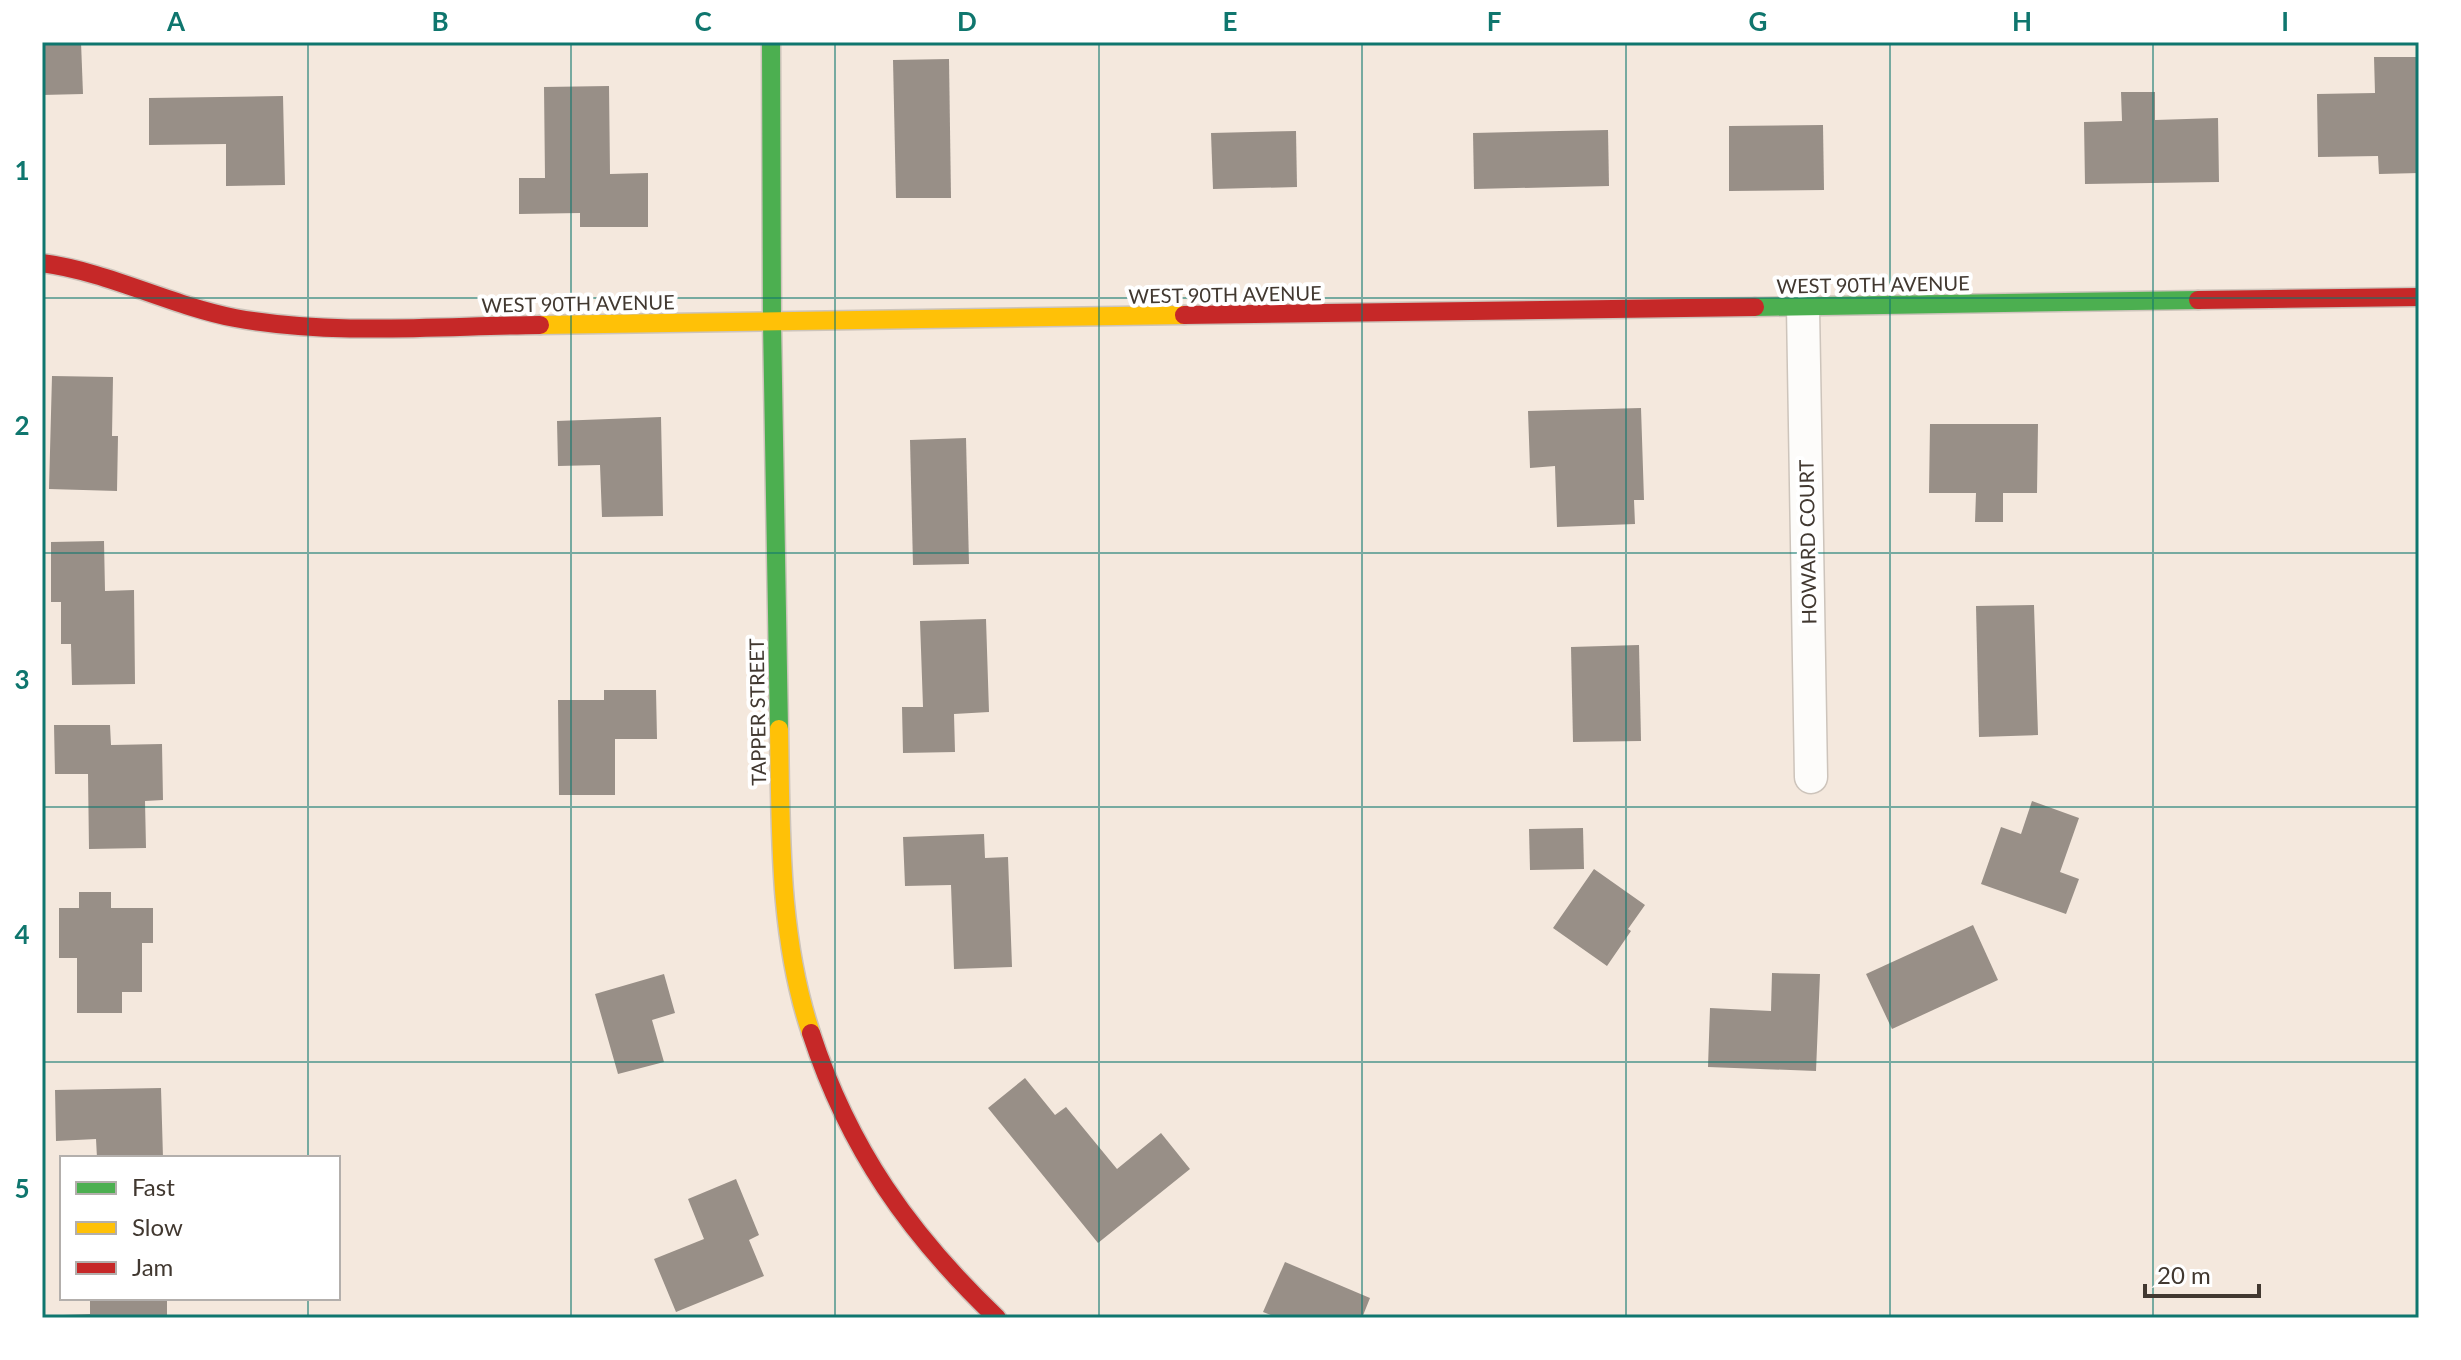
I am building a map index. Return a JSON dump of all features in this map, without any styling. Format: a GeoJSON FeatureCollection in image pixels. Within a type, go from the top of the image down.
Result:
{"type":"FeatureCollection","features":[{"type":"Feature","properties":{"kind":"street","name":"TAPPER STREET"},"geometry":{"type":"LineString","coordinates":[[771,42],[772,323],[782,858],[787,927],[800,1000],[819,1065],[848,1128],[866,1161],[910,1226],[970,1294],[997,1318]]}},
{"type":"Feature","properties":{"kind":"street","name":"WEST 90TH AVENUE"},"geometry":{"type":"LineString","coordinates":[[42,263],[69,265],[106,275],[212,314],[294,327],[335,328],[2419,297]]}},
{"type":"Feature","properties":{"kind":"street","name":"HOWARD COURT"},"geometry":{"type":"LineString","coordinates":[[1803,307],[1811,777]]}},
{"type":"Feature","properties":{"kind":"building"},"geometry":{"type":"Polygon","coordinates":[[[42,42],[81,42],[83,94],[42,95],[42,42]]]}},
{"type":"Feature","properties":{"kind":"building"},"geometry":{"type":"Polygon","coordinates":[[[2374,57],[2419,57],[2419,173],[2379,174],[2378,156],[2318,157],[2317,94],[2375,93],[2374,57]]]}},
{"type":"Feature","properties":{"kind":"building"},"geometry":{"type":"Polygon","coordinates":[[[949,59],[951,198],[896,198],[893,60],[949,59]]]}},
{"type":"Feature","properties":{"kind":"building"},"geometry":{"type":"Polygon","coordinates":[[[609,86],[610,174],[648,173],[648,227],[580,227],[580,213],[519,214],[519,178],[545,178],[544,87],[609,86]]]}},
{"type":"Feature","properties":{"kind":"building"},"geometry":{"type":"Polygon","coordinates":[[[2121,92],[2155,92],[2155,120],[2218,118],[2219,182],[2085,184],[2084,122],[2122,121],[2121,92]]]}},
{"type":"Feature","properties":{"kind":"building"},"geometry":{"type":"Polygon","coordinates":[[[283,96],[285,185],[226,186],[226,144],[149,145],[149,98],[283,96]]]}},
{"type":"Feature","properties":{"kind":"building"},"geometry":{"type":"Polygon","coordinates":[[[1823,125],[1824,190],[1729,191],[1729,126],[1823,125]]]}},
{"type":"Feature","properties":{"kind":"building"},"geometry":{"type":"Polygon","coordinates":[[[1608,130],[1609,186],[1474,189],[1473,133],[1608,130]]]}},
{"type":"Feature","properties":{"kind":"building"},"geometry":{"type":"Polygon","coordinates":[[[1296,131],[1297,187],[1213,189],[1211,133],[1296,131]]]}},
{"type":"Feature","properties":{"kind":"building"},"geometry":{"type":"Polygon","coordinates":[[[52,376],[113,377],[112,436],[118,436],[117,491],[49,489],[52,376]]]}},
{"type":"Feature","properties":{"kind":"building"},"geometry":{"type":"Polygon","coordinates":[[[1641,408],[1644,500],[1634,500],[1635,524],[1557,527],[1555,466],[1530,468],[1528,411],[1641,408]]]}},
{"type":"Feature","properties":{"kind":"building"},"geometry":{"type":"Polygon","coordinates":[[[661,417],[663,516],[602,517],[600,465],[558,466],[557,421],[661,417]]]}},
{"type":"Feature","properties":{"kind":"building"},"geometry":{"type":"Polygon","coordinates":[[[1930,424],[2038,424],[2037,493],[2003,493],[2003,522],[1975,522],[1976,493],[1929,493],[1930,424]]]}},
{"type":"Feature","properties":{"kind":"building"},"geometry":{"type":"Polygon","coordinates":[[[966,438],[969,564],[913,565],[910,440],[966,438]]]}},
{"type":"Feature","properties":{"kind":"building"},"geometry":{"type":"Polygon","coordinates":[[[104,541],[105,591],[134,590],[135,684],[72,685],[71,644],[61,644],[61,602],[51,602],[51,542],[104,541]]]}},
{"type":"Feature","properties":{"kind":"building"},"geometry":{"type":"Polygon","coordinates":[[[2034,605],[2038,735],[1979,737],[1976,606],[2034,605]]]}},
{"type":"Feature","properties":{"kind":"building"},"geometry":{"type":"Polygon","coordinates":[[[986,619],[989,712],[954,714],[955,752],[903,753],[902,707],[923,707],[920,621],[986,619]]]}},
{"type":"Feature","properties":{"kind":"building"},"geometry":{"type":"Polygon","coordinates":[[[1639,645],[1641,741],[1573,742],[1571,647],[1639,645]]]}},
{"type":"Feature","properties":{"kind":"building"},"geometry":{"type":"Polygon","coordinates":[[[604,690],[656,690],[657,739],[615,739],[615,795],[559,795],[558,700],[604,700],[604,690]]]}},
{"type":"Feature","properties":{"kind":"building"},"geometry":{"type":"Polygon","coordinates":[[[54,725],[110,725],[111,745],[162,744],[163,800],[145,801],[146,848],[89,849],[88,774],[55,774],[54,725]]]}},
{"type":"Feature","properties":{"kind":"building"},"geometry":{"type":"Polygon","coordinates":[[[2032,801],[2079,818],[2060,872],[2079,879],[2066,914],[1981,884],[2001,827],[2021,834],[2032,801]]]}},
{"type":"Feature","properties":{"kind":"building"},"geometry":{"type":"Polygon","coordinates":[[[1583,828],[1584,869],[1530,870],[1529,829],[1583,828]]]}},
{"type":"Feature","properties":{"kind":"building"},"geometry":{"type":"Polygon","coordinates":[[[984,834],[985,858],[1008,857],[1012,967],[954,969],[951,885],[905,886],[903,837],[984,834]]]}},
{"type":"Feature","properties":{"kind":"building"},"geometry":{"type":"Polygon","coordinates":[[[1594,869],[1645,905],[1607,966],[1553,928],[1594,869]]]}},
{"type":"Feature","properties":{"kind":"building"},"geometry":{"type":"Polygon","coordinates":[[[79,892],[111,892],[111,908],[153,908],[153,943],[142,943],[142,992],[122,992],[122,1013],[77,1013],[77,958],[59,958],[59,908],[79,908],[79,892]]]}},
{"type":"Feature","properties":{"kind":"building"},"geometry":{"type":"Polygon","coordinates":[[[1973,925],[1998,980],[1892,1029],[1866,974],[1973,925]]]}},
{"type":"Feature","properties":{"kind":"building"},"geometry":{"type":"Polygon","coordinates":[[[1772,973],[1820,974],[1816,1071],[1708,1067],[1710,1008],[1771,1011],[1772,973]]]}},
{"type":"Feature","properties":{"kind":"building"},"geometry":{"type":"Polygon","coordinates":[[[664,974],[675,1013],[652,1020],[664,1062],[618,1074],[595,994],[664,974]]]}},
{"type":"Feature","properties":{"kind":"building"},"geometry":{"type":"Polygon","coordinates":[[[1025,1078],[1055,1115],[1066,1107],[1117,1169],[1161,1133],[1190,1169],[1098,1243],[988,1108],[1025,1078]]]}},
{"type":"Feature","properties":{"kind":"building"},"geometry":{"type":"Polygon","coordinates":[[[161,1088],[163,1156],[97,1156],[96,1139],[56,1141],[55,1090],[161,1088]]]}},
{"type":"Feature","properties":{"kind":"building"},"geometry":{"type":"Polygon","coordinates":[[[736,1179],[759,1235],[749,1240],[764,1276],[676,1312],[654,1259],[704,1239],[688,1199],[736,1179]]]}},
{"type":"Feature","properties":{"kind":"building"},"geometry":{"type":"Polygon","coordinates":[[[1285,1262],[1370,1298],[1362,1318],[1278,1318],[1263,1312],[1285,1262]]]}},
{"type":"Feature","properties":{"kind":"building"},"geometry":{"type":"Polygon","coordinates":[[[90,1300],[167,1300],[167,1318],[63,1318],[63,1315],[90,1314],[90,1300]]]}},
{"type":"Feature","properties":{"kind":"traffic: fast"},"geometry":{"type":"LineString","coordinates":[[771,42],[779,729]]}},
{"type":"Feature","properties":{"kind":"traffic: fast"},"geometry":{"type":"LineString","coordinates":[[1755,307],[2198,300]]}},
{"type":"Feature","properties":{"kind":"traffic: slow"},"geometry":{"type":"LineString","coordinates":[[540,325],[1184,315]]}},
{"type":"Feature","properties":{"kind":"traffic: slow"},"geometry":{"type":"LineString","coordinates":[[779,729],[781,844],[787,921],[800,996],[811,1033]]}},
{"type":"Feature","properties":{"kind":"traffic: jam"},"geometry":{"type":"LineString","coordinates":[[42,263],[67,267],[211,312],[272,324],[387,329],[540,325]]}},
{"type":"Feature","properties":{"kind":"traffic: jam"},"geometry":{"type":"LineString","coordinates":[[2198,300],[2419,297]]}},
{"type":"Feature","properties":{"kind":"traffic: jam"},"geometry":{"type":"LineString","coordinates":[[1184,315],[1755,307]]}},
{"type":"Feature","properties":{"kind":"traffic: jam"},"geometry":{"type":"LineString","coordinates":[[811,1033],[844,1115],[885,1188],[936,1254],[997,1318]]}}]}
